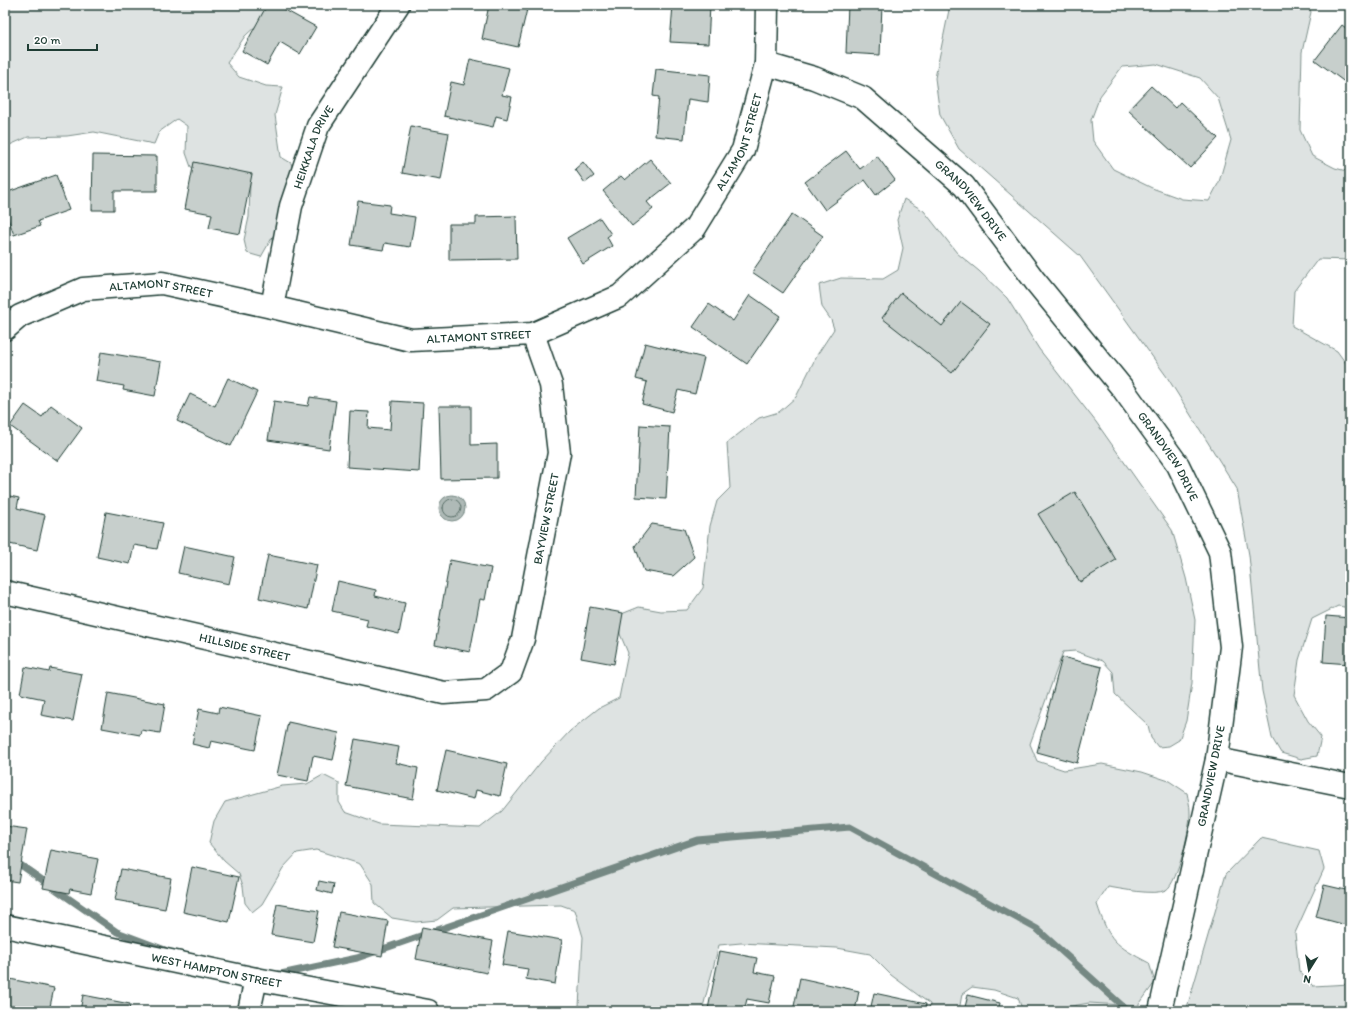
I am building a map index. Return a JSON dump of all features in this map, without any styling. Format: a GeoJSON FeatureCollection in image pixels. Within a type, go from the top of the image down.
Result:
{"type":"FeatureCollection","features":[{"type":"Feature","properties":{"kind":"street","name":"HEIKKALA DRIVE"},"geometry":{"type":"LineString","coordinates":[[272,307],[292,206],[318,126],[398,5]]}},
{"type":"Feature","properties":{"kind":"street","name":"ALTAMONT STREET"},"geometry":{"type":"LineString","coordinates":[[5,329],[20,316],[82,289],[162,283],[411,340],[533,334],[620,296],[695,228],[743,150],[766,64],[767,5]]}},
{"type":"Feature","properties":{"kind":"street","name":"GRANDVIEW DRIVE"},"geometry":{"type":"LineString","coordinates":[[766,64],[814,78],[863,98],[964,186],[1035,281],[1123,389],[1178,465],[1220,552],[1231,647],[1217,759],[1160,1011]]}},
{"type":"Feature","properties":{"kind":"street","name":"BAYVIEW STREET"},"geometry":{"type":"LineString","coordinates":[[486,690],[511,672],[523,639],[559,453],[551,385],[533,334]]}},
{"type":"Feature","properties":{"kind":"street","name":"HILLSIDE STREET"},"geometry":{"type":"LineString","coordinates":[[5,592],[444,693],[486,690]]}},
{"type":"Feature","properties":{"kind":"street"},"geometry":{"type":"LineString","coordinates":[[1217,759],[1350,786]]}},
{"type":"Feature","properties":{"kind":"street","name":"WEST HAMPTON STREET"},"geometry":{"type":"LineString","coordinates":[[5,926],[256,979],[428,1011]]}},
{"type":"Feature","properties":{"kind":"street"},"geometry":{"type":"LineString","coordinates":[[249,1011],[256,979]]}},
{"type":"Feature","properties":{"kind":"shaded area"},"geometry":{"type":"Polygon","coordinates":[[[5,5],[271,5],[270,13],[245,36],[227,63],[239,77],[266,86],[283,87],[275,115],[281,157],[291,163],[296,177],[284,217],[261,257],[247,253],[244,240],[249,217],[250,182],[191,167],[186,153],[187,126],[177,119],[159,132],[154,144],[94,132],[67,136],[28,137],[5,147],[5,5]]]}},
{"type":"Feature","properties":{"kind":"shaded area"},"geometry":{"type":"Polygon","coordinates":[[[950,5],[1308,5],[1311,12],[1302,52],[1300,130],[1312,156],[1335,168],[1350,172],[1350,260],[1318,259],[1294,291],[1292,326],[1337,351],[1350,369],[1350,608],[1338,606],[1312,619],[1299,660],[1294,695],[1308,721],[1321,737],[1317,756],[1301,759],[1281,753],[1272,738],[1262,691],[1249,555],[1237,489],[1167,377],[1080,256],[959,149],[940,115],[935,78],[950,5]],[[1156,64],[1122,67],[1100,96],[1091,120],[1093,141],[1113,169],[1152,188],[1182,199],[1209,201],[1219,182],[1231,140],[1218,98],[1200,78],[1156,64]]]}},
{"type":"Feature","properties":{"kind":"shaded area"},"geometry":{"type":"Polygon","coordinates":[[[904,199],[924,211],[957,253],[979,271],[1007,298],[1039,349],[1096,422],[1172,530],[1186,578],[1195,620],[1192,683],[1186,721],[1179,740],[1169,746],[1158,747],[1151,738],[1148,725],[1115,694],[1113,672],[1103,661],[1075,651],[1063,652],[1030,744],[1037,761],[1064,770],[1102,764],[1142,772],[1169,781],[1187,793],[1190,818],[1183,853],[1171,885],[1166,890],[1161,892],[1138,892],[1108,887],[1097,904],[1105,926],[1115,941],[1128,951],[1149,963],[1155,982],[1138,1006],[1089,1003],[1067,1007],[1067,1011],[1023,1011],[1018,998],[994,990],[972,987],[962,994],[959,1011],[929,1011],[930,1004],[891,975],[870,954],[837,948],[741,943],[719,945],[703,1007],[709,1011],[581,1011],[579,1006],[583,937],[575,910],[561,905],[453,908],[437,920],[416,922],[392,918],[374,903],[373,884],[360,864],[316,850],[297,853],[283,868],[262,904],[252,912],[245,903],[243,886],[239,874],[224,861],[209,843],[214,821],[225,802],[282,786],[307,784],[323,775],[339,783],[339,802],[345,812],[379,824],[480,828],[502,811],[541,762],[570,731],[599,708],[619,698],[628,653],[620,634],[619,615],[639,607],[661,611],[687,610],[703,588],[710,526],[717,501],[730,488],[727,443],[759,418],[779,412],[796,397],[817,355],[834,329],[831,320],[822,307],[819,285],[841,278],[883,279],[898,270],[903,248],[897,220],[904,199]]]}},
{"type":"Feature","properties":{"kind":"shaded area"},"geometry":{"type":"Polygon","coordinates":[[[1261,838],[1319,851],[1324,869],[1295,933],[1299,971],[1313,986],[1350,984],[1350,1011],[1186,1011],[1226,874],[1261,838]]]}},
{"type":"Feature","properties":{"kind":"water"},"geometry":{"type":"Polygon","coordinates":[[[452,495],[461,499],[465,508],[461,517],[452,521],[443,517],[439,508],[443,499],[452,495]]]}},
{"type":"Feature","properties":{"kind":"building"},"geometry":{"type":"Polygon","coordinates":[[[267,5],[276,5],[316,27],[300,54],[280,42],[267,65],[242,51],[267,5]]]}},
{"type":"Feature","properties":{"kind":"building"},"geometry":{"type":"Polygon","coordinates":[[[489,5],[528,5],[518,47],[482,39],[489,5]]]}},
{"type":"Feature","properties":{"kind":"building"},"geometry":{"type":"Polygon","coordinates":[[[673,5],[710,5],[708,44],[670,42],[673,5]]]}},
{"type":"Feature","properties":{"kind":"building"},"geometry":{"type":"Polygon","coordinates":[[[848,5],[882,5],[880,55],[846,53],[848,5]]]}},
{"type":"Feature","properties":{"kind":"building"},"geometry":{"type":"Polygon","coordinates":[[[1342,25],[1350,31],[1350,86],[1315,60],[1342,25]]]}},
{"type":"Feature","properties":{"kind":"building"},"geometry":{"type":"Polygon","coordinates":[[[470,59],[509,68],[502,95],[512,97],[507,119],[496,116],[493,127],[444,116],[451,82],[464,85],[470,59]]]}},
{"type":"Feature","properties":{"kind":"building"},"geometry":{"type":"Polygon","coordinates":[[[656,69],[710,75],[708,102],[688,99],[684,139],[655,136],[659,97],[653,96],[656,69]]]}},
{"type":"Feature","properties":{"kind":"building"},"geometry":{"type":"Polygon","coordinates":[[[1151,86],[1175,108],[1180,102],[1218,138],[1190,168],[1128,110],[1151,86]]]}},
{"type":"Feature","properties":{"kind":"building"},"geometry":{"type":"Polygon","coordinates":[[[411,126],[449,133],[441,180],[402,173],[411,126]]]}},
{"type":"Feature","properties":{"kind":"building"},"geometry":{"type":"Polygon","coordinates":[[[846,151],[860,169],[877,156],[895,180],[876,195],[865,180],[825,210],[805,182],[846,151]]]}},
{"type":"Feature","properties":{"kind":"building"},"geometry":{"type":"Polygon","coordinates":[[[93,155],[157,156],[157,191],[114,191],[114,210],[92,210],[93,155]]]}},
{"type":"Feature","properties":{"kind":"building"},"geometry":{"type":"Polygon","coordinates":[[[650,159],[671,183],[647,202],[653,209],[632,226],[603,191],[621,176],[625,180],[650,159]]]}},
{"type":"Feature","properties":{"kind":"building"},"geometry":{"type":"Polygon","coordinates":[[[194,162],[252,174],[240,234],[209,228],[212,214],[185,209],[194,162]]]}},
{"type":"Feature","properties":{"kind":"building"},"geometry":{"type":"Polygon","coordinates":[[[583,162],[594,176],[585,183],[575,169],[583,162]]]}},
{"type":"Feature","properties":{"kind":"building"},"geometry":{"type":"Polygon","coordinates":[[[56,175],[69,210],[38,221],[40,226],[14,235],[5,210],[5,193],[56,175]]]}},
{"type":"Feature","properties":{"kind":"building"},"geometry":{"type":"Polygon","coordinates":[[[358,201],[390,205],[389,213],[415,217],[410,247],[385,243],[383,250],[351,245],[358,201]]]}},
{"type":"Feature","properties":{"kind":"building"},"geometry":{"type":"Polygon","coordinates":[[[792,214],[823,236],[783,293],[752,272],[792,214]]]}},
{"type":"Feature","properties":{"kind":"building"},"geometry":{"type":"Polygon","coordinates":[[[516,216],[517,259],[449,260],[449,224],[476,224],[476,217],[516,216]]]}},
{"type":"Feature","properties":{"kind":"building"},"geometry":{"type":"Polygon","coordinates":[[[600,218],[611,234],[607,237],[612,246],[583,264],[567,238],[600,218]]]}},
{"type":"Feature","properties":{"kind":"building"},"geometry":{"type":"Polygon","coordinates":[[[901,293],[942,326],[961,302],[990,324],[952,373],[882,318],[901,293]]]}},
{"type":"Feature","properties":{"kind":"building"},"geometry":{"type":"Polygon","coordinates":[[[750,295],[780,316],[747,364],[693,327],[709,304],[733,321],[750,295]]]}},
{"type":"Feature","properties":{"kind":"building"},"geometry":{"type":"Polygon","coordinates":[[[645,343],[704,358],[695,394],[678,390],[672,412],[642,404],[647,382],[636,379],[645,343]]]}},
{"type":"Feature","properties":{"kind":"building"},"geometry":{"type":"Polygon","coordinates":[[[101,352],[161,362],[155,396],[123,390],[124,386],[96,381],[101,352]]]}},
{"type":"Feature","properties":{"kind":"building"},"geometry":{"type":"Polygon","coordinates":[[[228,378],[257,392],[231,446],[177,421],[190,394],[215,406],[228,378]]]}},
{"type":"Feature","properties":{"kind":"building"},"geometry":{"type":"Polygon","coordinates":[[[310,397],[336,401],[329,449],[268,440],[274,401],[308,406],[310,397]]]}},
{"type":"Feature","properties":{"kind":"building"},"geometry":{"type":"Polygon","coordinates":[[[392,401],[423,403],[419,472],[347,467],[350,411],[369,412],[368,428],[390,430],[392,401]]]}},
{"type":"Feature","properties":{"kind":"building"},"geometry":{"type":"Polygon","coordinates":[[[25,405],[42,417],[51,405],[82,428],[58,461],[10,426],[25,405]]]}},
{"type":"Feature","properties":{"kind":"building"},"geometry":{"type":"Polygon","coordinates":[[[439,406],[471,406],[471,445],[497,444],[497,478],[441,479],[439,406]]]}},
{"type":"Feature","properties":{"kind":"building"},"geometry":{"type":"Polygon","coordinates":[[[640,425],[670,427],[666,499],[636,497],[640,425]]]}},
{"type":"Feature","properties":{"kind":"building"},"geometry":{"type":"Polygon","coordinates":[[[1075,492],[1116,560],[1080,582],[1038,514],[1075,492]]]}},
{"type":"Feature","properties":{"kind":"building"},"geometry":{"type":"Polygon","coordinates":[[[5,495],[19,498],[17,508],[45,515],[37,550],[5,543],[5,495]]]}},
{"type":"Feature","properties":{"kind":"building"},"geometry":{"type":"Polygon","coordinates":[[[106,512],[163,523],[157,549],[134,545],[130,564],[97,557],[106,512]]]}},
{"type":"Feature","properties":{"kind":"building"},"geometry":{"type":"Polygon","coordinates":[[[652,524],[684,529],[694,557],[673,576],[644,571],[635,546],[652,524]]]}},
{"type":"Feature","properties":{"kind":"building"},"geometry":{"type":"Polygon","coordinates":[[[184,546],[235,557],[229,584],[178,573],[184,546]]]}},
{"type":"Feature","properties":{"kind":"building"},"geometry":{"type":"Polygon","coordinates":[[[268,555],[317,565],[308,609],[259,598],[268,555]]]}},
{"type":"Feature","properties":{"kind":"building"},"geometry":{"type":"Polygon","coordinates":[[[450,560],[491,568],[485,600],[480,599],[470,652],[435,645],[450,560]]]}},
{"type":"Feature","properties":{"kind":"building"},"geometry":{"type":"Polygon","coordinates":[[[338,581],[376,590],[375,596],[405,603],[399,634],[366,626],[368,619],[332,611],[338,581]]]}},
{"type":"Feature","properties":{"kind":"building"},"geometry":{"type":"Polygon","coordinates":[[[590,607],[623,613],[614,664],[581,658],[590,607]]]}},
{"type":"Feature","properties":{"kind":"building"},"geometry":{"type":"Polygon","coordinates":[[[1326,616],[1350,618],[1350,664],[1323,662],[1326,616]]]}},
{"type":"Feature","properties":{"kind":"building"},"geometry":{"type":"Polygon","coordinates":[[[1062,657],[1102,667],[1077,763],[1037,752],[1062,657]]]}},
{"type":"Feature","properties":{"kind":"building"},"geometry":{"type":"Polygon","coordinates":[[[25,667],[49,672],[50,668],[82,674],[73,721],[41,715],[44,699],[20,694],[25,667]]]}},
{"type":"Feature","properties":{"kind":"building"},"geometry":{"type":"Polygon","coordinates":[[[108,693],[165,704],[160,733],[141,730],[140,735],[102,728],[108,693]]]}},
{"type":"Feature","properties":{"kind":"building"},"geometry":{"type":"Polygon","coordinates":[[[219,707],[262,716],[255,750],[211,741],[209,748],[192,744],[199,709],[218,713],[219,707]]]}},
{"type":"Feature","properties":{"kind":"building"},"geometry":{"type":"Polygon","coordinates":[[[288,722],[339,733],[333,760],[313,756],[308,781],[277,775],[288,722]]]}},
{"type":"Feature","properties":{"kind":"building"},"geometry":{"type":"Polygon","coordinates":[[[355,739],[399,747],[396,763],[418,768],[413,799],[346,786],[355,739]]]}},
{"type":"Feature","properties":{"kind":"building"},"geometry":{"type":"Polygon","coordinates":[[[446,750],[507,764],[500,796],[476,790],[474,799],[437,790],[446,750]]]}},
{"type":"Feature","properties":{"kind":"building"},"geometry":{"type":"Polygon","coordinates":[[[5,826],[27,829],[18,882],[5,880],[5,826]]]}},
{"type":"Feature","properties":{"kind":"building"},"geometry":{"type":"Polygon","coordinates":[[[51,850],[98,859],[91,893],[70,889],[69,893],[43,888],[51,850]]]}},
{"type":"Feature","properties":{"kind":"building"},"geometry":{"type":"Polygon","coordinates":[[[192,867],[239,877],[229,922],[183,912],[192,867]]]}},
{"type":"Feature","properties":{"kind":"building"},"geometry":{"type":"Polygon","coordinates":[[[121,869],[171,878],[165,909],[115,900],[121,869]]]}},
{"type":"Feature","properties":{"kind":"building"},"geometry":{"type":"Polygon","coordinates":[[[319,881],[334,884],[332,894],[317,890],[319,881]]]}},
{"type":"Feature","properties":{"kind":"building"},"geometry":{"type":"Polygon","coordinates":[[[1324,885],[1350,891],[1350,926],[1316,917],[1324,885]]]}},
{"type":"Feature","properties":{"kind":"building"},"geometry":{"type":"Polygon","coordinates":[[[277,904],[319,911],[313,942],[271,935],[277,904]]]}},
{"type":"Feature","properties":{"kind":"building"},"geometry":{"type":"Polygon","coordinates":[[[339,912],[388,921],[382,956],[332,947],[339,912]]]}},
{"type":"Feature","properties":{"kind":"building"},"geometry":{"type":"Polygon","coordinates":[[[422,927],[493,941],[487,973],[416,959],[422,927]]]}},
{"type":"Feature","properties":{"kind":"building"},"geometry":{"type":"Polygon","coordinates":[[[508,931],[562,940],[555,984],[526,979],[528,969],[502,965],[508,931]]]}},
{"type":"Feature","properties":{"kind":"building"},"geometry":{"type":"Polygon","coordinates":[[[720,951],[757,958],[754,972],[775,976],[769,1003],[747,999],[744,1011],[708,1009],[720,951]]]}},
{"type":"Feature","properties":{"kind":"building"},"geometry":{"type":"Polygon","coordinates":[[[5,978],[54,988],[49,1011],[5,1011],[5,978]]]}},
{"type":"Feature","properties":{"kind":"building"},"geometry":{"type":"Polygon","coordinates":[[[800,978],[859,991],[855,1011],[793,1011],[800,978]]]}},
{"type":"Feature","properties":{"kind":"building"},"geometry":{"type":"Polygon","coordinates":[[[874,993],[926,1004],[925,1011],[870,1011],[874,993]]]}},
{"type":"Feature","properties":{"kind":"building"},"geometry":{"type":"Polygon","coordinates":[[[83,995],[130,1004],[129,1011],[80,1011],[83,995]]]}},
{"type":"Feature","properties":{"kind":"building"},"geometry":{"type":"Polygon","coordinates":[[[968,995],[1000,1003],[998,1011],[964,1011],[968,995]]]}},
{"type":"Feature","properties":{"kind":"waterway"},"geometry":{"type":"LineString","coordinates":[[276,975],[357,958],[697,840],[850,827],[1037,929],[1128,1011]]}},
{"type":"Feature","properties":{"kind":"waterway"},"geometry":{"type":"LineString","coordinates":[[5,846],[15,861],[117,932],[165,950]]}}]}
